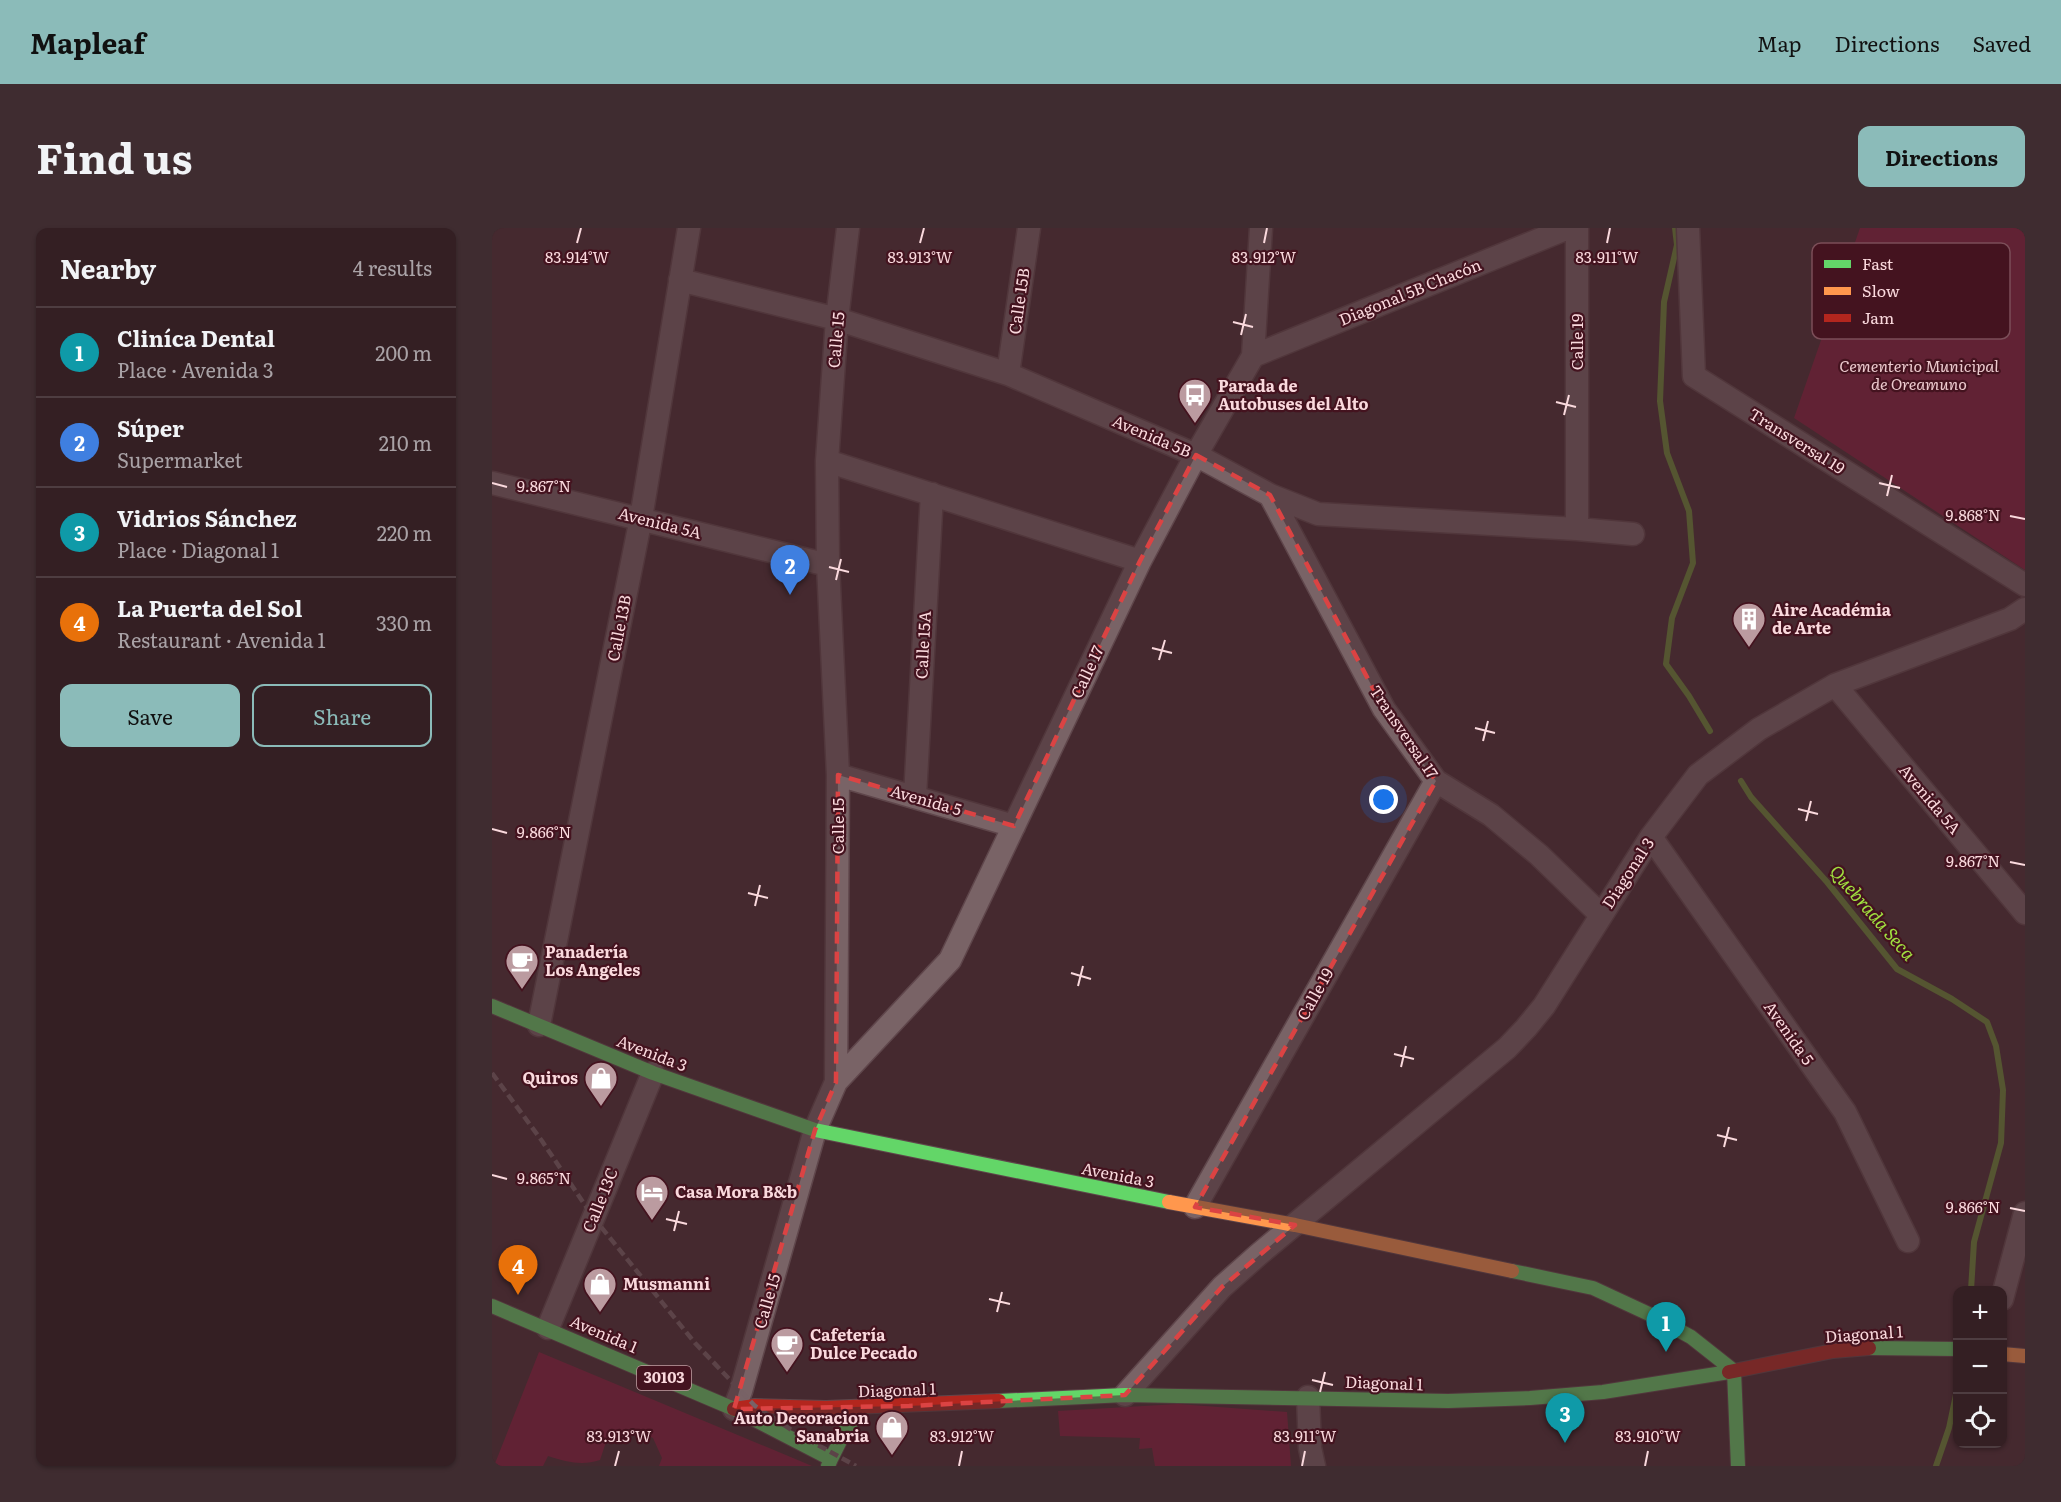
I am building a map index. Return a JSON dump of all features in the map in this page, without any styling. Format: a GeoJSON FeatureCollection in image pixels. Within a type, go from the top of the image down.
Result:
{"type":"FeatureCollection","features":[{"type":"Feature","properties":{"kind":"main road","name":"Avenida 3"},"geometry":{"type":"LineString","coordinates":[[492,1006],[653,1073],[815,1131],[1295,1225],[1593,1287],[1691,1337],[1734,1371]]}},
{"type":"Feature","properties":{"kind":"main road","name":"Avenida 1"},"geometry":{"type":"LineString","coordinates":[[492,1305],[734,1409],[830,1462]]}},
{"type":"Feature","properties":{"kind":"main road","name":"Diagonal 1"},"geometry":{"type":"LineString","coordinates":[[734,1409],[755,1406],[863,1407],[1125,1395],[1448,1401],[1530,1398],[1603,1392],[1734,1371],[1833,1351],[1879,1347],[1953,1349]]}},
{"type":"Feature","properties":{"kind":"main road"},"geometry":{"type":"LineString","coordinates":[[2007,1354],[2025,1356]]}},
{"type":"Feature","properties":{"kind":"main road"},"geometry":{"type":"LineString","coordinates":[[1734,1371],[1738,1466]]}},
{"type":"Feature","properties":{"kind":"main road"},"geometry":{"type":"LineString","coordinates":[[830,1462],[846,1429],[863,1407]]}},
{"type":"Feature","properties":{"kind":"street","name":"Calle 13B"},"geometry":{"type":"LineString","coordinates":[[539,1025],[641,518],[689,228]]}},
{"type":"Feature","properties":{"kind":"street","name":"Calle 15"},"geometry":{"type":"LineString","coordinates":[[734,1409],[815,1131],[836,1082],[838,775],[828,565],[827,460],[837,319],[848,228]]}},
{"type":"Feature","properties":{"kind":"street","name":"Calle 15B"},"geometry":{"type":"LineString","coordinates":[[1008,374],[1029,228]]}},
{"type":"Feature","properties":{"kind":"street","name":"Calle 17"},"geometry":{"type":"LineString","coordinates":[[836,1082],[950,960],[1140,561],[1196,455],[1253,356],[1261,228]]}},
{"type":"Feature","properties":{"kind":"street","name":"Calle 19"},"geometry":{"type":"LineString","coordinates":[[1577,228],[1577,529]]}},
{"type":"Feature","properties":{"kind":"street","name":"Transversal 19"},"geometry":{"type":"LineString","coordinates":[[1688,228],[1694,376],[2025,585]]}},
{"type":"Feature","properties":{"kind":"street","name":"Diagonal 5B Chacón"},"geometry":{"type":"LineString","coordinates":[[1253,356],[1555,230]]}},
{"type":"Feature","properties":{"kind":"street","name":"Avenida 5B"},"geometry":{"type":"LineString","coordinates":[[680,280],[837,319],[1008,374],[1196,455],[1270,495],[1318,514],[1633,534]]}},
{"type":"Feature","properties":{"kind":"street"},"geometry":{"type":"LineString","coordinates":[[827,460],[1140,561]]}},
{"type":"Feature","properties":{"kind":"street","name":"Avenida 5A"},"geometry":{"type":"LineString","coordinates":[[492,483],[828,565]]}},
{"type":"Feature","properties":{"kind":"street","name":"Calle 15A"},"geometry":{"type":"LineString","coordinates":[[915,796],[932,494]]}},
{"type":"Feature","properties":{"kind":"street","name":"Transversal 17"},"geometry":{"type":"LineString","coordinates":[[1270,495],[1384,710],[1436,781],[1491,814],[1539,855],[1601,915]]}},
{"type":"Feature","properties":{"kind":"street","name":"Diagonal 3"},"geometry":{"type":"LineString","coordinates":[[1295,1225],[1507,1048],[1527,1028],[1544,1006],[1651,837],[1698,775],[1759,729],[1835,685],[2010,620],[2025,609]]}},
{"type":"Feature","properties":{"kind":"street","name":"Avenida 5A"},"geometry":{"type":"LineString","coordinates":[[1835,685],[2025,913]]}},
{"type":"Feature","properties":{"kind":"street","name":"Avenida 5"},"geometry":{"type":"LineString","coordinates":[[838,775],[1014,826]]}},
{"type":"Feature","properties":{"kind":"street","name":"Calle 19"},"geometry":{"type":"LineString","coordinates":[[1195,1207],[1436,781]]}},
{"type":"Feature","properties":{"kind":"street","name":"Avenida 5"},"geometry":{"type":"LineString","coordinates":[[1651,837],[1845,1112],[1908,1241]]}},
{"type":"Feature","properties":{"kind":"street"},"geometry":{"type":"LineString","coordinates":[[837,1028],[872,1043]]}},
{"type":"Feature","properties":{"kind":"street","name":"Calle 13C"},"geometry":{"type":"LineString","coordinates":[[548,1328],[653,1073]]}},
{"type":"Feature","properties":{"kind":"street"},"geometry":{"type":"LineString","coordinates":[[2005,1286],[2025,1213]]}},
{"type":"Feature","properties":{"kind":"street"},"geometry":{"type":"LineString","coordinates":[[1125,1395],[1222,1287],[1295,1225]]}},
{"type":"Feature","properties":{"kind":"street"},"geometry":{"type":"LineString","coordinates":[[1308,1397],[1310,1448],[1314,1466]]}},
{"type":"Feature","properties":{"kind":"highlighted area"},"geometry":{"type":"Polygon","coordinates":[[[1196,455],[1270,495],[1384,709],[1436,781],[1195,1207],[1295,1225],[1222,1287],[1125,1395],[909,1406],[734,1409],[815,1130],[836,1082],[838,775],[1014,826],[1140,561],[1196,455]]]}},
{"type":"Feature","properties":{"kind":"green space","name":"Cementerio Municipal de Oreamuno"},"geometry":{"type":"Polygon","coordinates":[[[1860,228],[2025,228],[2025,570],[1794,418],[1821,339],[2010,339],[2010,243],[1855,243],[1860,228]]]}},
{"type":"Feature","properties":{"kind":"green space"},"geometry":{"type":"Polygon","coordinates":[[[539,1352],[812,1466],[659,1466],[662,1458],[653,1438],[633,1428],[608,1436],[600,1460],[574,1463],[548,1456],[543,1466],[494,1466],[539,1352]]]}},
{"type":"Feature","properties":{"kind":"green space"},"geometry":{"type":"Polygon","coordinates":[[[1178,1404],[1287,1412],[1291,1466],[1155,1466],[1152,1448],[1139,1449],[1140,1438],[1060,1436],[1058,1411],[1178,1404]]]}},
{"type":"Feature","properties":{"kind":"waterway","name":"Quebrada Seca"},"geometry":{"type":"LineString","coordinates":[[1675,228],[1677,245],[1664,302],[1660,401],[1667,453],[1689,511],[1693,563],[1672,618],[1666,664],[1710,731]]}},
{"type":"Feature","properties":{"kind":"waterway","name":"Quebrada Seca"},"geometry":{"type":"LineString","coordinates":[[1741,781],[1751,797],[1827,882],[1897,969],[1952,999],[1987,1022],[1996,1046],[2003,1090],[2001,1143],[1974,1242],[1971,1286]]}},
{"type":"Feature","properties":{"kind":"waterway","name":"Quebrada Seca"},"geometry":{"type":"LineString","coordinates":[[1936,1466],[1949,1428],[1956,1394]]}},
{"type":"Feature","properties":{"kind":"railway"},"geometry":{"type":"LineString","coordinates":[[492,1073],[542,1141],[593,1217],[695,1343],[755,1406],[796,1433],[856,1466]]}},
{"type":"Feature","properties":{"kind":"traffic: fast"},"geometry":{"type":"LineString","coordinates":[[492,1006],[653,1073],[815,1130],[1169,1202]]}},
{"type":"Feature","properties":{"kind":"traffic: fast"},"geometry":{"type":"LineString","coordinates":[[1512,1271],[1593,1288],[1691,1337],[1734,1371],[1738,1466]]}},
{"type":"Feature","properties":{"kind":"traffic: fast"},"geometry":{"type":"LineString","coordinates":[[492,1306],[734,1409],[831,1459],[828,1466]]}},
{"type":"Feature","properties":{"kind":"traffic: fast"},"geometry":{"type":"LineString","coordinates":[[1869,1348],[1953,1349]]}},
{"type":"Feature","properties":{"kind":"traffic: fast"},"geometry":{"type":"LineString","coordinates":[[999,1401],[1125,1395],[1448,1401],[1530,1398],[1603,1392],[1729,1372]]}},
{"type":"Feature","properties":{"kind":"traffic: fast"},"geometry":{"type":"LineString","coordinates":[[831,1459],[846,1429],[863,1408]]}},
{"type":"Feature","properties":{"kind":"traffic: slow"},"geometry":{"type":"LineString","coordinates":[[1169,1202],[1295,1225],[1512,1271]]}},
{"type":"Feature","properties":{"kind":"traffic: slow"},"geometry":{"type":"LineString","coordinates":[[2007,1354],[2025,1356]]}},
{"type":"Feature","properties":{"kind":"traffic: jam"},"geometry":{"type":"LineString","coordinates":[[1729,1372],[1833,1351],[1869,1348]]}},
{"type":"Feature","properties":{"kind":"traffic: jam"},"geometry":{"type":"LineString","coordinates":[[734,1409],[755,1406],[826,1408],[999,1401]]}},
{"type":"Feature","properties":{"kind":"place","name":"Parada de Autobuses del Alto"},"geometry":{"type":"Point","coordinates":[1195,424]}},
{"type":"Feature","properties":{"kind":"place","name":"Súper"},"geometry":{"type":"Point","coordinates":[790,595]}},
{"type":"Feature","properties":{"kind":"place","name":"Aire Académia de Arte"},"geometry":{"type":"Point","coordinates":[1749,648]}},
{"type":"Feature","properties":{"kind":"place","name":"Panadería Los Angeles"},"geometry":{"type":"Point","coordinates":[522,990]}},
{"type":"Feature","properties":{"kind":"place","name":"Quiros"},"geometry":{"type":"Point","coordinates":[601,1107]}},
{"type":"Feature","properties":{"kind":"place","name":"Casa Mora B&b"},"geometry":{"type":"Point","coordinates":[652,1221]}},
{"type":"Feature","properties":{"kind":"place","name":"La Puerta del Sol"},"geometry":{"type":"Point","coordinates":[518,1295]}},
{"type":"Feature","properties":{"kind":"place","name":"Musmanni"},"geometry":{"type":"Point","coordinates":[600,1313]}},
{"type":"Feature","properties":{"kind":"place","name":"Cliníca Dental"},"geometry":{"type":"Point","coordinates":[1666,1352]}},
{"type":"Feature","properties":{"kind":"place","name":"Cafetería Dulce Pecado"},"geometry":{"type":"Point","coordinates":[787,1373]}},
{"type":"Feature","properties":{"kind":"place","name":"Vidrios Sánchez"},"geometry":{"type":"Point","coordinates":[1565,1443]}},
{"type":"Feature","properties":{"kind":"place","name":"Auto Decoracion Sanabria"},"geometry":{"type":"Point","coordinates":[892,1456]}}]}
